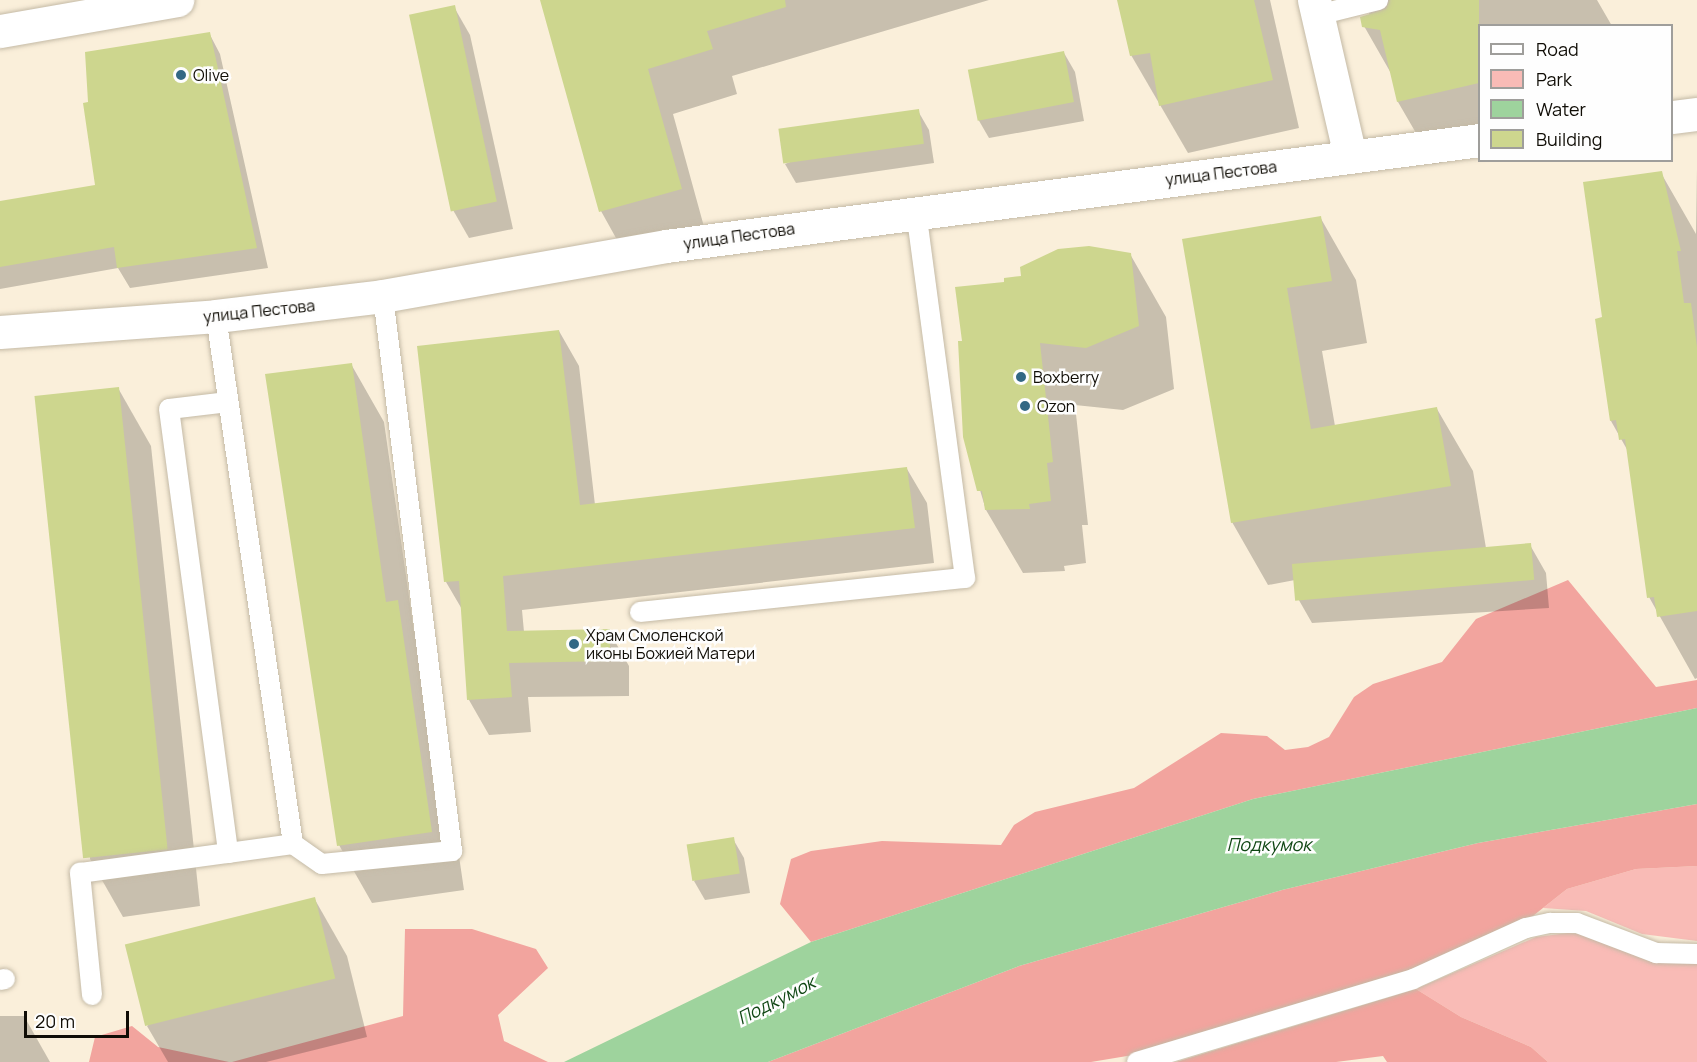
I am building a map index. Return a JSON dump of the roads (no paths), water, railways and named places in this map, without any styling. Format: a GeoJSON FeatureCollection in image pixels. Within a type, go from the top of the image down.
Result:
{"type":"FeatureCollection","features":[{"type":"Feature","properties":{"kind":"street"},"geometry":{"type":"LineString","coordinates":[[0,32],[177,0]]}},
{"type":"Feature","properties":{"kind":"street"},"geometry":{"type":"LineString","coordinates":[[1316,8],[1350,156]]}},
{"type":"Feature","properties":{"kind":"street"},"geometry":{"type":"LineString","coordinates":[[1673,117],[1697,114]]}},
{"type":"Feature","properties":{"kind":"street","name":"улица Пестова"},"geometry":{"type":"LineString","coordinates":[[0,332],[216,316],[383,296],[666,246],[1478,140]]}},
{"type":"Feature","properties":{"kind":"lane"},"geometry":{"type":"LineString","coordinates":[[1316,8],[1378,0]]}},
{"type":"Feature","properties":{"kind":"lane"},"geometry":{"type":"LineString","coordinates":[[640,612],[964,578],[916,213]]}},
{"type":"Feature","properties":{"kind":"lane"},"geometry":{"type":"LineString","coordinates":[[92,995],[80,873],[293,844],[322,864],[452,850],[383,296]]}},
{"type":"Feature","properties":{"kind":"lane"},"geometry":{"type":"LineString","coordinates":[[216,316],[293,844]]}},
{"type":"Feature","properties":{"kind":"lane"},"geometry":{"type":"LineString","coordinates":[[228,402],[169,409],[228,853]]}},
{"type":"Feature","properties":{"kind":"lane"},"geometry":{"type":"LineString","coordinates":[[1137,1062],[1413,979],[1526,928],[1577,923],[1656,953],[1697,954]]}},
{"type":"Feature","properties":{"kind":"water","name":"Подкумок"},"geometry":{"type":"Polygon","coordinates":[[[1697,708],[1697,804],[1478,843],[1282,890],[1019,966],[768,1062],[564,1062],[811,942],[1253,799],[1697,708]]]}},
{"type":"Feature","properties":{"kind":"place","name":"Olive"},"geometry":{"type":"Point","coordinates":[181,75]}},
{"type":"Feature","properties":{"kind":"place","name":"Boxberry"},"geometry":{"type":"Point","coordinates":[1021,377]}},
{"type":"Feature","properties":{"kind":"place","name":"Ozon"},"geometry":{"type":"Point","coordinates":[1025,406]}},
{"type":"Feature","properties":{"kind":"place","name":"Храм Смоленской иконы Божией Матери"},"geometry":{"type":"Point","coordinates":[574,644]}}]}
